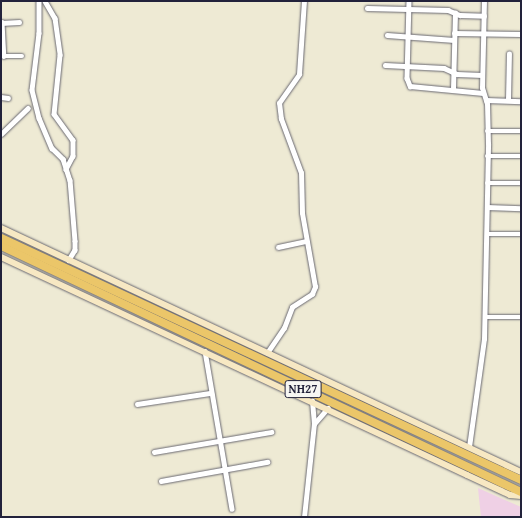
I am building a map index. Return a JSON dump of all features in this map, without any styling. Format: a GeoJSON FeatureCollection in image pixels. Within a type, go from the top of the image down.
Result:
{"type":"FeatureCollection","features":[{"type":"Feature","properties":{"kind":"highway","name":"NH27"},"geometry":{"type":"LineString","coordinates":[[1,238],[85,273],[521,480]]}},
{"type":"Feature","properties":{"kind":"highway","name":"NH27"},"geometry":{"type":"LineString","coordinates":[[1,246],[76,283],[521,492]]}},
{"type":"Feature","properties":{"kind":"street"},"geometry":{"type":"LineString","coordinates":[[39,1],[39,37],[32,90],[39,118],[50,145],[63,159],[71,188],[75,250],[69,260]]}},
{"type":"Feature","properties":{"kind":"street"},"geometry":{"type":"LineString","coordinates":[[45,1],[55,18],[60,54],[54,114],[73,140],[73,156],[66,168]]}},
{"type":"Feature","properties":{"kind":"street"},"geometry":{"type":"LineString","coordinates":[[267,353],[284,328],[292,307],[314,291],[302,213],[301,173],[279,115],[279,104],[285,92],[298,77],[302,62],[304,1]]}},
{"type":"Feature","properties":{"kind":"street"},"geometry":{"type":"LineString","coordinates":[[409,1],[407,66],[408,83],[414,88],[482,93]]}},
{"type":"Feature","properties":{"kind":"street"},"geometry":{"type":"LineString","coordinates":[[469,448],[483,358],[485,317],[487,131],[486,100],[482,93],[484,1]]}},
{"type":"Feature","properties":{"kind":"street"},"geometry":{"type":"LineString","coordinates":[[367,8],[409,9],[484,16]]}},
{"type":"Feature","properties":{"kind":"street"},"geometry":{"type":"LineString","coordinates":[[453,90],[455,13]]}},
{"type":"Feature","properties":{"kind":"street"},"geometry":{"type":"LineString","coordinates":[[19,22],[2,23],[2,56],[22,56]]}},
{"type":"Feature","properties":{"kind":"street"},"geometry":{"type":"LineString","coordinates":[[454,33],[521,34]]}},
{"type":"Feature","properties":{"kind":"street"},"geometry":{"type":"LineString","coordinates":[[387,35],[454,40]]}},
{"type":"Feature","properties":{"kind":"street"},"geometry":{"type":"LineString","coordinates":[[508,100],[509,54]]}},
{"type":"Feature","properties":{"kind":"street"},"geometry":{"type":"LineString","coordinates":[[385,65],[444,68],[454,73],[482,75]]}},
{"type":"Feature","properties":{"kind":"street"},"geometry":{"type":"LineString","coordinates":[[1,97],[8,98]]}},
{"type":"Feature","properties":{"kind":"street"},"geometry":{"type":"LineString","coordinates":[[486,100],[521,101]]}},
{"type":"Feature","properties":{"kind":"street"},"geometry":{"type":"LineString","coordinates":[[1,134],[28,108]]}},
{"type":"Feature","properties":{"kind":"street"},"geometry":{"type":"LineString","coordinates":[[487,131],[521,131]]}},
{"type":"Feature","properties":{"kind":"street"},"geometry":{"type":"LineString","coordinates":[[487,156],[521,156]]}},
{"type":"Feature","properties":{"kind":"street"},"geometry":{"type":"LineString","coordinates":[[487,183],[521,183]]}},
{"type":"Feature","properties":{"kind":"street"},"geometry":{"type":"LineString","coordinates":[[487,207],[521,208]]}},
{"type":"Feature","properties":{"kind":"street"},"geometry":{"type":"LineString","coordinates":[[1,228],[69,260],[76,269]]}},
{"type":"Feature","properties":{"kind":"street"},"geometry":{"type":"LineString","coordinates":[[487,234],[521,234]]}},
{"type":"Feature","properties":{"kind":"street"},"geometry":{"type":"LineString","coordinates":[[278,247],[306,241]]}},
{"type":"Feature","properties":{"kind":"street"},"geometry":{"type":"LineString","coordinates":[[1,257],[328,408],[510,495],[521,496]]}},
{"type":"Feature","properties":{"kind":"street"},"geometry":{"type":"LineString","coordinates":[[85,273],[267,353],[521,472]]}},
{"type":"Feature","properties":{"kind":"street"},"geometry":{"type":"LineString","coordinates":[[485,317],[521,317]]}},
{"type":"Feature","properties":{"kind":"street"},"geometry":{"type":"LineString","coordinates":[[205,351],[232,509]]}},
{"type":"Feature","properties":{"kind":"street"},"geometry":{"type":"LineString","coordinates":[[137,404],[211,393]]}},
{"type":"Feature","properties":{"kind":"street"},"geometry":{"type":"LineString","coordinates":[[304,517],[314,424],[312,401]]}},
{"type":"Feature","properties":{"kind":"street"},"geometry":{"type":"LineString","coordinates":[[314,424],[328,408]]}},
{"type":"Feature","properties":{"kind":"street"},"geometry":{"type":"LineString","coordinates":[[154,452],[271,432]]}},
{"type":"Feature","properties":{"kind":"street"},"geometry":{"type":"LineString","coordinates":[[162,481],[267,462]]}},
{"type":"Feature","properties":{"kind":"shaded area"},"geometry":{"type":"Polygon","coordinates":[[[478,488],[521,507],[521,517],[481,517],[478,488]]]}}]}
